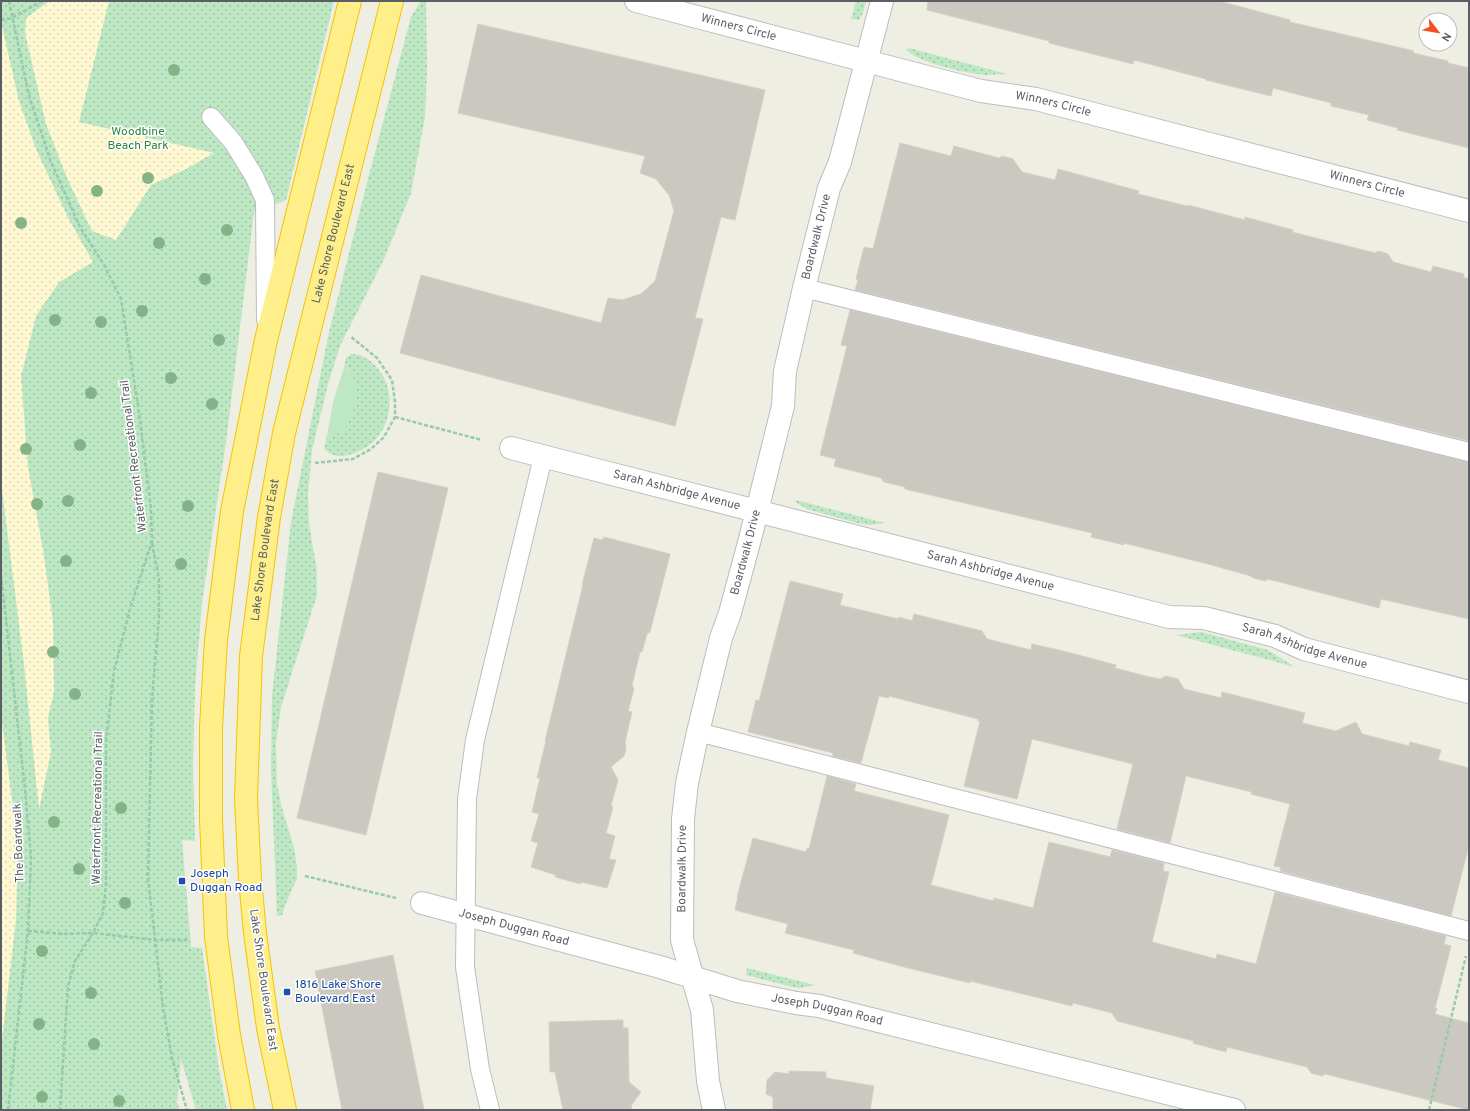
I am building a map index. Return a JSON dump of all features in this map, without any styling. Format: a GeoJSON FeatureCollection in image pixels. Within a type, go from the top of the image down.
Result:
{"type":"FeatureCollection","features":[{"type":"Feature","properties":{"kind":"highway"},"geometry":{"type":"LineString","coordinates":[[243,1110],[229,1035],[216,938],[210,819],[211,727],[216,640],[232,511],[266,340],[350,1]]}},
{"type":"Feature","properties":{"kind":"highway","name":"Lake Shore Boulevard East"},"geometry":{"type":"LineString","coordinates":[[285,1110],[268,1028],[255,933],[250,878],[246,799],[251,656],[269,517],[284,433],[392,1]]}},
{"type":"Feature","properties":{"kind":"street","name":"Winners Circle"},"geometry":{"type":"LineString","coordinates":[[636,1],[980,90],[1036,99],[1469,211]]}},
{"type":"Feature","properties":{"kind":"street","name":"Boardwalk Drive"},"geometry":{"type":"LineString","coordinates":[[714,1110],[708,1081],[702,1010],[682,940],[683,819],[687,783],[721,638],[730,613],[757,512],[783,406],[785,371],[804,288],[829,188],[840,162],[882,1]]}},
{"type":"Feature","properties":{"kind":"street","name":"Sarah Ashbridge Avenue"},"geometry":{"type":"LineString","coordinates":[[511,448],[1170,617],[1204,618],[1275,636],[1304,649],[1469,692]]}},
{"type":"Feature","properties":{"kind":"street","name":"Joseph Duggan Road"},"geometry":{"type":"LineString","coordinates":[[422,903],[660,967],[737,991],[819,1006],[1234,1110]]}},
{"type":"Feature","properties":{"kind":"lane"},"geometry":{"type":"LineString","coordinates":[[211,117],[233,142],[254,176],[265,200],[266,340]]}},
{"type":"Feature","properties":{"kind":"lane"},"geometry":{"type":"LineString","coordinates":[[804,288],[1469,452]]}},
{"type":"Feature","properties":{"kind":"lane"},"geometry":{"type":"LineString","coordinates":[[490,1110],[480,1068],[465,967],[467,799],[475,740],[543,457]]}},
{"type":"Feature","properties":{"kind":"lane"},"geometry":{"type":"LineString","coordinates":[[698,732],[1469,931]]}},
{"type":"Feature","properties":{"kind":"path","name":"Waterfront Recreational Trail"},"geometry":{"type":"LineString","coordinates":[[9,1],[29,96],[51,162],[80,226],[104,265],[121,299],[139,412],[151,509],[152,541],[130,609],[114,671],[106,743],[106,885],[103,912],[93,933],[75,961],[68,986],[60,1110]]}},
{"type":"Feature","properties":{"kind":"path"},"geometry":{"type":"LineString","coordinates":[[1,20],[12,18],[42,1]]}},
{"type":"Feature","properties":{"kind":"path"},"geometry":{"type":"LineString","coordinates":[[315,463],[353,459],[371,449],[384,437],[395,417],[395,402],[392,380],[377,358],[350,336]]}},
{"type":"Feature","properties":{"kind":"path"},"geometry":{"type":"LineString","coordinates":[[395,417],[482,440]]}},
{"type":"Feature","properties":{"kind":"path"},"geometry":{"type":"LineString","coordinates":[[152,541],[159,579],[159,617],[152,699],[148,879],[163,1007],[172,1058],[187,1110]]}},
{"type":"Feature","properties":{"kind":"path","name":"The Boardwalk"},"geometry":{"type":"LineString","coordinates":[[1,576],[25,789],[30,857],[28,931],[8,1110]]}},
{"type":"Feature","properties":{"kind":"path"},"geometry":{"type":"LineString","coordinates":[[305,876],[396,898]]}},
{"type":"Feature","properties":{"kind":"path"},"geometry":{"type":"LineString","coordinates":[[28,931],[63,934],[93,933],[156,940],[194,940]]}},
{"type":"Feature","properties":{"kind":"path"},"geometry":{"type":"LineString","coordinates":[[1429,1110],[1467,952]]}},
{"type":"Feature","properties":{"kind":"green space","name":"Woodbine Beach Park"},"geometry":{"type":"Polygon","coordinates":[[[1,1],[334,1],[286,200],[254,212],[227,435],[202,603],[195,686],[193,766],[195,841],[182,840],[191,947],[202,948],[219,1069],[227,1110],[196,1110],[181,1059],[177,1103],[180,1110],[1,1110],[1,1]]]}},
{"type":"Feature","properties":{"kind":"green space"},"geometry":{"type":"Polygon","coordinates":[[[421,1],[426,2],[427,70],[425,117],[411,193],[385,257],[340,346],[328,384],[312,450],[308,495],[309,524],[317,570],[317,595],[281,707],[276,743],[277,785],[294,848],[297,878],[282,915],[277,916],[271,768],[272,696],[291,522],[329,332],[411,17],[421,1]]]}},
{"type":"Feature","properties":{"kind":"green space"},"geometry":{"type":"Polygon","coordinates":[[[856,1],[866,1],[863,13],[859,20],[851,19],[856,1]]]}},
{"type":"Feature","properties":{"kind":"green space"},"geometry":{"type":"Polygon","coordinates":[[[909,48],[1007,74],[986,75],[944,67],[922,60],[906,50],[909,48]]]}},
{"type":"Feature","properties":{"kind":"green space"},"geometry":{"type":"Polygon","coordinates":[[[351,354],[366,358],[379,370],[388,387],[390,407],[385,426],[373,442],[362,450],[341,456],[329,453],[324,448],[327,436],[342,432],[349,370],[344,368],[346,358],[351,354]]]}},
{"type":"Feature","properties":{"kind":"green space"},"geometry":{"type":"Polygon","coordinates":[[[344,368],[351,373],[355,380],[356,398],[354,408],[351,418],[342,431],[337,434],[327,436],[333,402],[344,368]]]}},
{"type":"Feature","properties":{"kind":"green space"},"geometry":{"type":"Polygon","coordinates":[[[796,500],[885,523],[870,525],[857,523],[807,509],[795,502],[796,500]]]}},
{"type":"Feature","properties":{"kind":"green space"},"geometry":{"type":"Polygon","coordinates":[[[1201,632],[1268,650],[1295,667],[1176,635],[1201,632]]]}},
{"type":"Feature","properties":{"kind":"green space"},"geometry":{"type":"Polygon","coordinates":[[[747,968],[815,985],[800,988],[788,986],[746,975],[747,968]]]}},
{"type":"Feature","properties":{"kind":"sand"},"geometry":{"type":"Polygon","coordinates":[[[50,1],[109,1],[79,122],[214,153],[186,169],[151,185],[116,240],[92,231],[68,180],[46,124],[25,33],[26,18],[50,1]]]}},
{"type":"Feature","properties":{"kind":"sand"},"geometry":{"type":"Polygon","coordinates":[[[1,22],[19,101],[36,149],[68,218],[93,262],[59,282],[36,316],[21,376],[28,467],[43,550],[53,622],[54,692],[48,718],[51,752],[39,809],[24,664],[1,481],[1,22]]]}},
{"type":"Feature","properties":{"kind":"sand"},"geometry":{"type":"Polygon","coordinates":[[[1,715],[18,846],[16,920],[1,1048],[1,715]]]}},
{"type":"Feature","properties":{"kind":"building"},"geometry":{"type":"Polygon","coordinates":[[[928,1],[1219,1],[1290,20],[1290,22],[1414,51],[1413,53],[1448,61],[1448,63],[1469,68],[1469,148],[1397,130],[1398,128],[1367,120],[1369,115],[1331,106],[1331,103],[1273,88],[1271,96],[1134,60],[1133,64],[1049,43],[1049,41],[927,10],[928,1]]]}},
{"type":"Feature","properties":{"kind":"building"},"geometry":{"type":"Polygon","coordinates":[[[478,24],[765,90],[735,220],[721,217],[695,318],[703,319],[675,426],[400,353],[421,275],[601,323],[608,298],[622,300],[641,294],[655,281],[674,211],[669,195],[656,179],[640,173],[645,156],[458,113],[478,24]]]}},
{"type":"Feature","properties":{"kind":"building"},"geometry":{"type":"Polygon","coordinates":[[[900,143],[951,156],[954,146],[999,158],[1002,156],[1013,159],[1022,172],[1055,180],[1058,169],[1139,191],[1138,194],[1245,220],[1245,217],[1293,230],[1292,232],[1375,253],[1378,251],[1388,254],[1393,262],[1431,272],[1433,266],[1464,274],[1463,277],[1469,279],[1469,441],[855,290],[858,280],[856,279],[864,247],[873,249],[900,143]]]}},
{"type":"Feature","properties":{"kind":"building"},"geometry":{"type":"Polygon","coordinates":[[[850,310],[1469,462],[1469,619],[1381,599],[1379,608],[1268,579],[1265,581],[1208,564],[1124,543],[1124,545],[1091,537],[1092,533],[905,489],[905,487],[884,482],[881,478],[834,466],[836,459],[820,455],[847,346],[841,345],[850,310]]]}},
{"type":"Feature","properties":{"kind":"building"},"geometry":{"type":"Polygon","coordinates":[[[378,472],[448,488],[366,835],[297,818],[378,472]]]}},
{"type":"Feature","properties":{"kind":"building"},"geometry":{"type":"Polygon","coordinates":[[[604,537],[670,554],[650,632],[647,634],[642,652],[640,652],[632,685],[634,689],[628,711],[632,712],[625,742],[626,749],[624,756],[611,767],[618,780],[611,805],[613,807],[606,833],[615,836],[609,859],[616,860],[607,888],[581,882],[581,884],[555,877],[556,875],[531,867],[538,843],[531,841],[539,814],[532,812],[540,778],[537,778],[545,741],[594,538],[602,540],[604,537]]]}},
{"type":"Feature","properties":{"kind":"building"},"geometry":{"type":"Polygon","coordinates":[[[790,581],[843,594],[840,605],[912,621],[914,614],[982,631],[987,639],[1031,650],[1032,644],[1116,665],[1115,668],[1145,676],[1160,679],[1166,676],[1178,679],[1184,689],[1221,698],[1222,692],[1305,713],[1302,723],[1336,731],[1356,722],[1362,734],[1409,746],[1410,742],[1441,750],[1438,760],[1469,768],[1469,845],[1451,916],[1280,871],[1281,867],[1274,866],[1290,804],[1251,794],[1252,792],[1186,776],[1170,843],[1117,829],[1133,764],[1032,739],[1017,799],[964,786],[980,721],[978,721],[978,719],[889,696],[889,698],[879,696],[861,763],[832,756],[833,753],[748,732],[756,700],[759,701],[790,581]]]}},
{"type":"Feature","properties":{"kind":"building"},"geometry":{"type":"Polygon","coordinates":[[[827,776],[856,784],[854,791],[949,815],[931,885],[993,901],[994,898],[1033,908],[1049,842],[1110,857],[1112,850],[1164,863],[1163,871],[1169,872],[1152,942],[1216,959],[1217,954],[1256,964],[1275,892],[1446,936],[1444,944],[1451,946],[1435,1008],[1437,1008],[1435,1014],[1469,1023],[1469,1110],[1325,1074],[1322,1076],[1311,1073],[1307,1067],[1227,1047],[1226,1052],[1193,1043],[1194,1041],[1117,1021],[1112,1013],[1073,1003],[1072,1006],[970,981],[970,983],[904,967],[853,953],[854,950],[785,933],[788,924],[735,910],[737,897],[753,838],[806,852],[807,848],[809,849],[827,776]]]}},
{"type":"Feature","properties":{"kind":"building"},"geometry":{"type":"Polygon","coordinates":[[[393,955],[424,1110],[342,1110],[315,971],[393,955]]]}},
{"type":"Feature","properties":{"kind":"building"},"geometry":{"type":"Polygon","coordinates":[[[623,1020],[623,1028],[628,1028],[629,1082],[641,1092],[631,1106],[632,1110],[563,1110],[555,1072],[550,1072],[549,1022],[623,1020]]]}},
{"type":"Feature","properties":{"kind":"building"},"geometry":{"type":"Polygon","coordinates":[[[789,1071],[826,1072],[826,1078],[874,1086],[870,1110],[773,1110],[773,1097],[766,1094],[767,1080],[775,1072],[789,1074],[789,1071]]]}},
{"type":"Feature","properties":{"kind":"place","name":"Joseph Duggan Road"},"geometry":{"type":"Point","coordinates":[182,881]}},
{"type":"Feature","properties":{"kind":"place","name":"1816 Lake Shore Boulevard East"},"geometry":{"type":"Point","coordinates":[287,992]}}]}
